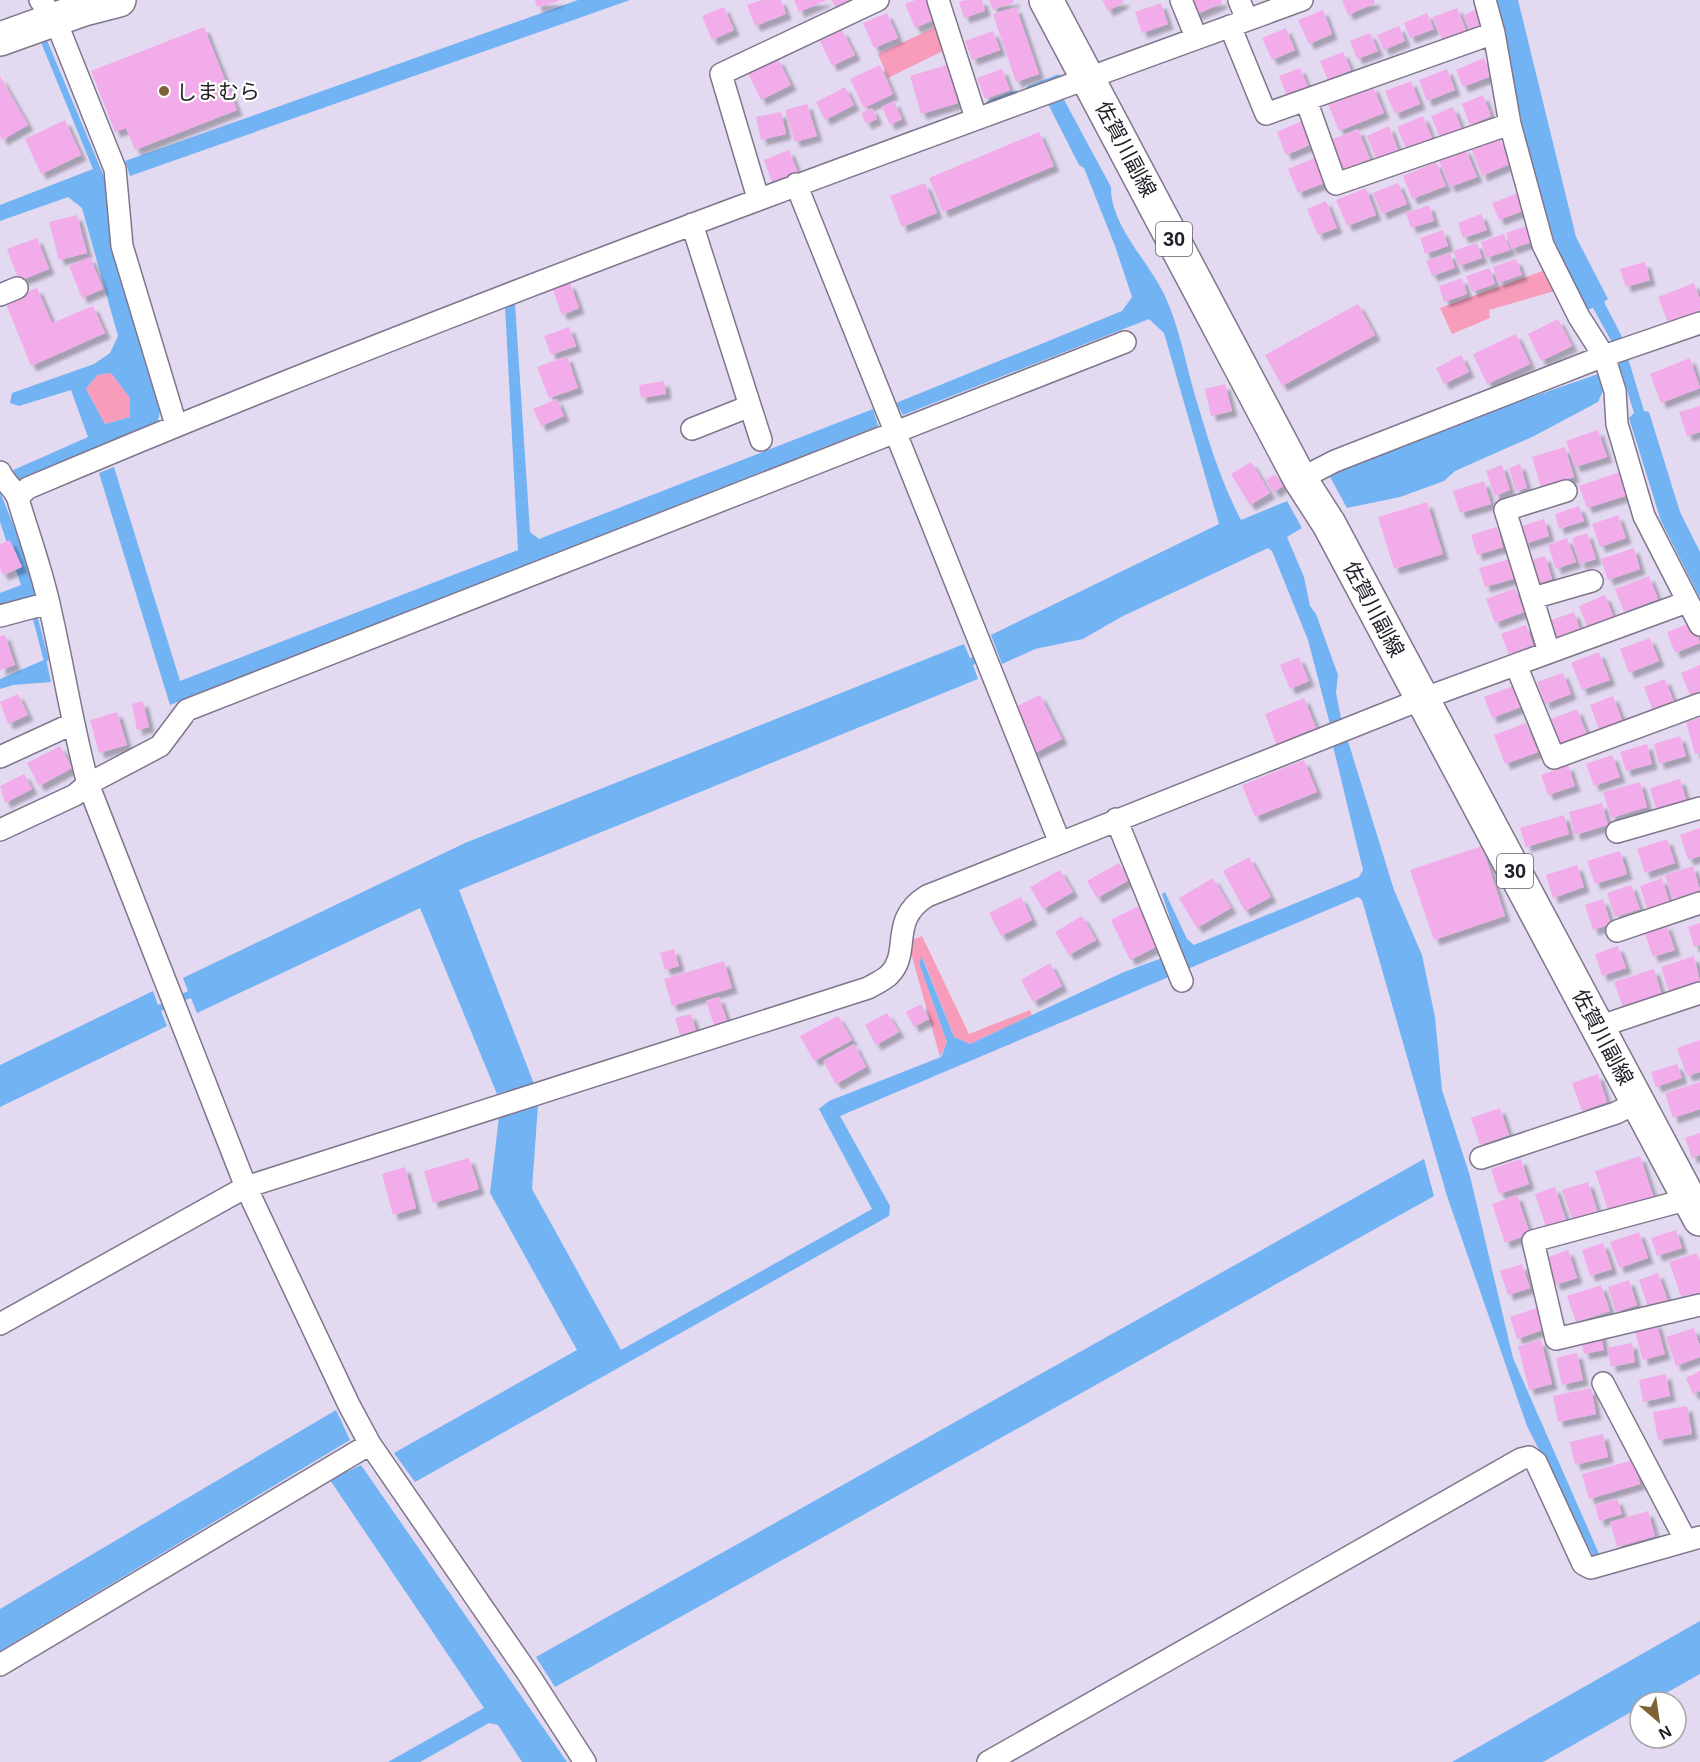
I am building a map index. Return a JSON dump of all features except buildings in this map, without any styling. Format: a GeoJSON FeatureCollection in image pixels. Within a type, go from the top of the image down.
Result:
{"type":"FeatureCollection","features":[{"type":"Feature","properties":{"kind":"main road"},"geometry":{"type":"LineString","coordinates":[[0,39],[47,10],[119,0]]}},
{"type":"Feature","properties":{"kind":"main road","name":"佐賀川副線"},"geometry":{"type":"LineString","coordinates":[[1046,0],[1300,479],[1329,525],[1695,1209]]}},
{"type":"Feature","properties":{"kind":"street"},"geometry":{"type":"LineString","coordinates":[[758,198],[721,74],[878,0]]}},
{"type":"Feature","properties":{"kind":"street"},"geometry":{"type":"LineString","coordinates":[[938,0],[976,118]]}},
{"type":"Feature","properties":{"kind":"street"},"geometry":{"type":"LineString","coordinates":[[1180,0],[1196,38]]}},
{"type":"Feature","properties":{"kind":"street"},"geometry":{"type":"LineString","coordinates":[[1239,0],[1238,23],[1266,114],[1494,33]]}},
{"type":"Feature","properties":{"kind":"street"},"geometry":{"type":"LineString","coordinates":[[18,497],[28,488],[176,425],[758,198],[1302,0]]}},
{"type":"Feature","properties":{"kind":"street"},"geometry":{"type":"LineString","coordinates":[[1485,0],[1494,33],[1510,124],[1543,245],[1579,317],[1606,355],[1615,391],[1617,424],[1644,516],[1700,625]]}},
{"type":"Feature","properties":{"kind":"street"},"geometry":{"type":"LineString","coordinates":[[47,10],[115,169],[122,246],[176,425]]}},
{"type":"Feature","properties":{"kind":"street"},"geometry":{"type":"LineString","coordinates":[[1306,100],[1336,184],[1510,124]]}},
{"type":"Feature","properties":{"kind":"street"},"geometry":{"type":"LineString","coordinates":[[796,184],[1060,843]]}},
{"type":"Feature","properties":{"kind":"street"},"geometry":{"type":"LineString","coordinates":[[692,224],[761,440]]}},
{"type":"Feature","properties":{"kind":"street"},"geometry":{"type":"LineString","coordinates":[[1300,479],[1335,461],[1606,355],[1700,323]]}},
{"type":"Feature","properties":{"kind":"street"},"geometry":{"type":"LineString","coordinates":[[2,824],[75,795],[88,784],[160,746],[187,710],[894,430],[1125,342]]}},
{"type":"Feature","properties":{"kind":"street"},"geometry":{"type":"LineString","coordinates":[[692,429],[750,406]]}},
{"type":"Feature","properties":{"kind":"street"},"geometry":{"type":"LineString","coordinates":[[0,472],[18,497],[19,509],[36,554],[49,603],[72,724],[88,784],[246,1187],[370,1444],[529,1675],[585,1762]]}},
{"type":"Feature","properties":{"kind":"street"},"geometry":{"type":"LineString","coordinates":[[1549,652],[1505,510],[1566,490]]}},
{"type":"Feature","properties":{"kind":"street"},"geometry":{"type":"LineString","coordinates":[[1533,598],[1592,581]]}},
{"type":"Feature","properties":{"kind":"street"},"geometry":{"type":"LineString","coordinates":[[0,1324],[246,1187],[868,988],[889,975],[897,963],[902,927],[912,905],[927,896],[1422,699],[1687,602]]}},
{"type":"Feature","properties":{"kind":"street"},"geometry":{"type":"LineString","coordinates":[[0,616],[49,603]]}},
{"type":"Feature","properties":{"kind":"street"},"geometry":{"type":"LineString","coordinates":[[1516,664],[1554,758],[1700,704]]}},
{"type":"Feature","properties":{"kind":"street"},"geometry":{"type":"LineString","coordinates":[[0,758],[72,724]]}},
{"type":"Feature","properties":{"kind":"street"},"geometry":{"type":"LineString","coordinates":[[1617,832],[1700,808]]}},
{"type":"Feature","properties":{"kind":"street"},"geometry":{"type":"LineString","coordinates":[[1116,819],[1181,976]]}},
{"type":"Feature","properties":{"kind":"street"},"geometry":{"type":"LineString","coordinates":[[1617,931],[1700,903]]}},
{"type":"Feature","properties":{"kind":"street"},"geometry":{"type":"LineString","coordinates":[[1598,1027],[1700,993]]}},
{"type":"Feature","properties":{"kind":"street"},"geometry":{"type":"LineString","coordinates":[[1481,1158],[1616,1113],[1638,1102]]}},
{"type":"Feature","properties":{"kind":"street"},"geometry":{"type":"LineString","coordinates":[[1695,1209],[1533,1241],[1556,1339],[1700,1305]]}},
{"type":"Feature","properties":{"kind":"street"},"geometry":{"type":"LineString","coordinates":[[988,1762],[1521,1459],[1529,1457],[1536,1461],[1583,1564],[1592,1568],[1693,1539],[1604,1383]]}},
{"type":"Feature","properties":{"kind":"street"},"geometry":{"type":"LineString","coordinates":[[0,1665],[370,1444]]}},
{"type":"Feature","properties":{"kind":"shaded area"},"geometry":{"type":"Polygon","coordinates":[[[940,25],[947,49],[888,78],[878,54],[940,25]]]}},
{"type":"Feature","properties":{"kind":"shaded area"},"geometry":{"type":"Polygon","coordinates":[[[1548,269],[1558,290],[1489,310],[1490,318],[1452,334],[1440,308],[1548,269]]]}},
{"type":"Feature","properties":{"kind":"shaded area"},"geometry":{"type":"Polygon","coordinates":[[[111,373],[130,398],[130,417],[105,424],[86,389],[97,375],[111,373]]]}},
{"type":"Feature","properties":{"kind":"shaded area"},"geometry":{"type":"Polygon","coordinates":[[[922,936],[969,1034],[1030,1010],[1032,1015],[970,1044],[954,1037],[923,958],[919,963],[947,1042],[940,1057],[908,942],[922,936]]]}},
{"type":"Feature","properties":{"kind":"water"},"geometry":{"type":"Polygon","coordinates":[[[578,0],[630,0],[130,176],[125,161],[578,0]]]}},
{"type":"Feature","properties":{"kind":"water"},"geometry":{"type":"Polygon","coordinates":[[[1493,0],[1518,0],[1576,237],[1608,299],[1604,302],[1621,335],[1644,411],[1649,412],[1680,512],[1700,552],[1700,598],[1661,521],[1629,418],[1634,413],[1613,344],[1593,308],[1587,310],[1555,243],[1531,160],[1493,0]]]}},
{"type":"Feature","properties":{"kind":"water"},"geometry":{"type":"Polygon","coordinates":[[[46,38],[105,179],[113,256],[160,412],[157,424],[21,483],[9,472],[88,437],[71,390],[19,406],[10,403],[12,393],[94,364],[110,353],[118,336],[82,208],[68,197],[0,221],[0,205],[93,169],[40,40],[46,38]],[[111,373],[97,375],[86,389],[105,424],[130,417],[130,398],[111,373]]]}},
{"type":"Feature","properties":{"kind":"water"},"geometry":{"type":"Polygon","coordinates":[[[1062,96],[1111,187],[1112,201],[1124,229],[1165,296],[1178,332],[1214,457],[1241,520],[1287,501],[1302,528],[1287,537],[1304,577],[1310,606],[1316,614],[1338,675],[1336,693],[1342,723],[1331,728],[1308,640],[1272,551],[1268,548],[1121,617],[1083,639],[1035,649],[1002,664],[991,635],[1219,524],[1164,333],[1149,319],[903,415],[896,403],[1122,311],[1132,297],[1115,246],[1084,168],[1079,165],[1047,102],[1062,96]]]}},
{"type":"Feature","properties":{"kind":"water"},"geometry":{"type":"Polygon","coordinates":[[[515,304],[530,532],[539,539],[873,409],[878,426],[170,705],[99,473],[114,467],[180,681],[518,550],[505,306],[515,304]]]}},
{"type":"Feature","properties":{"kind":"water"},"geometry":{"type":"Polygon","coordinates":[[[1598,374],[1603,391],[1598,402],[1534,436],[1455,471],[1444,481],[1400,497],[1347,508],[1329,475],[1489,412],[1598,374]]]}},
{"type":"Feature","properties":{"kind":"water"},"geometry":{"type":"Polygon","coordinates":[[[0,492],[27,559],[35,594],[30,601],[0,609],[0,593],[21,585],[0,522],[0,492]]]}},
{"type":"Feature","properties":{"kind":"water"},"geometry":{"type":"Polygon","coordinates":[[[964,644],[970,658],[974,657],[976,663],[973,665],[978,679],[459,890],[534,1084],[497,1094],[420,908],[197,1013],[191,998],[185,1000],[182,994],[188,991],[183,978],[465,843],[964,644]]]}},
{"type":"Feature","properties":{"kind":"water"},"geometry":{"type":"Polygon","coordinates":[[[46,659],[51,682],[13,685],[0,689],[0,679],[46,659]]]}},
{"type":"Feature","properties":{"kind":"water"},"geometry":{"type":"Polygon","coordinates":[[[1348,741],[1394,890],[1422,955],[1435,1017],[1442,1090],[1470,1176],[1513,1358],[1600,1556],[1594,1558],[1527,1426],[1447,1196],[1362,900],[1358,897],[840,1116],[890,1206],[889,1216],[415,1482],[394,1453],[577,1350],[490,1193],[499,1117],[538,1105],[532,1189],[621,1350],[872,1209],[819,1109],[829,1101],[941,1057],[947,1042],[919,963],[922,957],[954,1037],[970,1044],[1124,972],[1181,951],[1162,894],[1165,892],[1187,939],[1194,945],[1359,877],[1363,870],[1333,746],[1348,741]]]}},
{"type":"Feature","properties":{"kind":"water"},"geometry":{"type":"Polygon","coordinates":[[[153,991],[158,1005],[165,1002],[167,1008],[161,1011],[167,1026],[0,1107],[0,1065],[153,991]]]}},
{"type":"Feature","properties":{"kind":"water"},"geometry":{"type":"Polygon","coordinates":[[[1424,1159],[1434,1196],[555,1687],[536,1657],[1424,1159]]]}},
{"type":"Feature","properties":{"kind":"water"},"geometry":{"type":"Polygon","coordinates":[[[336,1410],[350,1440],[0,1651],[0,1609],[336,1410]]]}},
{"type":"Feature","properties":{"kind":"water"},"geometry":{"type":"Polygon","coordinates":[[[361,1465],[567,1762],[522,1762],[498,1725],[489,1723],[420,1762],[388,1762],[484,1708],[330,1480],[361,1465]]]}},
{"type":"Feature","properties":{"kind":"water"},"geometry":{"type":"Polygon","coordinates":[[[1700,1621],[1700,1674],[1671,1690],[1628,1690],[1628,1714],[1543,1762],[1452,1762],[1700,1621]]]}},
{"type":"Feature","properties":{"kind":"waterway"},"geometry":{"type":"LineString","coordinates":[[1029,88],[1058,77]]}},
{"type":"Feature","properties":{"kind":"waterway"},"geometry":{"type":"LineString","coordinates":[[989,103],[1016,93]]}},
{"type":"Feature","properties":{"kind":"waterway"},"geometry":{"type":"LineString","coordinates":[[35,617],[46,659]]}},
{"type":"Feature","properties":{"kind":"place","name":"しまむら"},"geometry":{"type":"Point","coordinates":[164,91]}}]}
